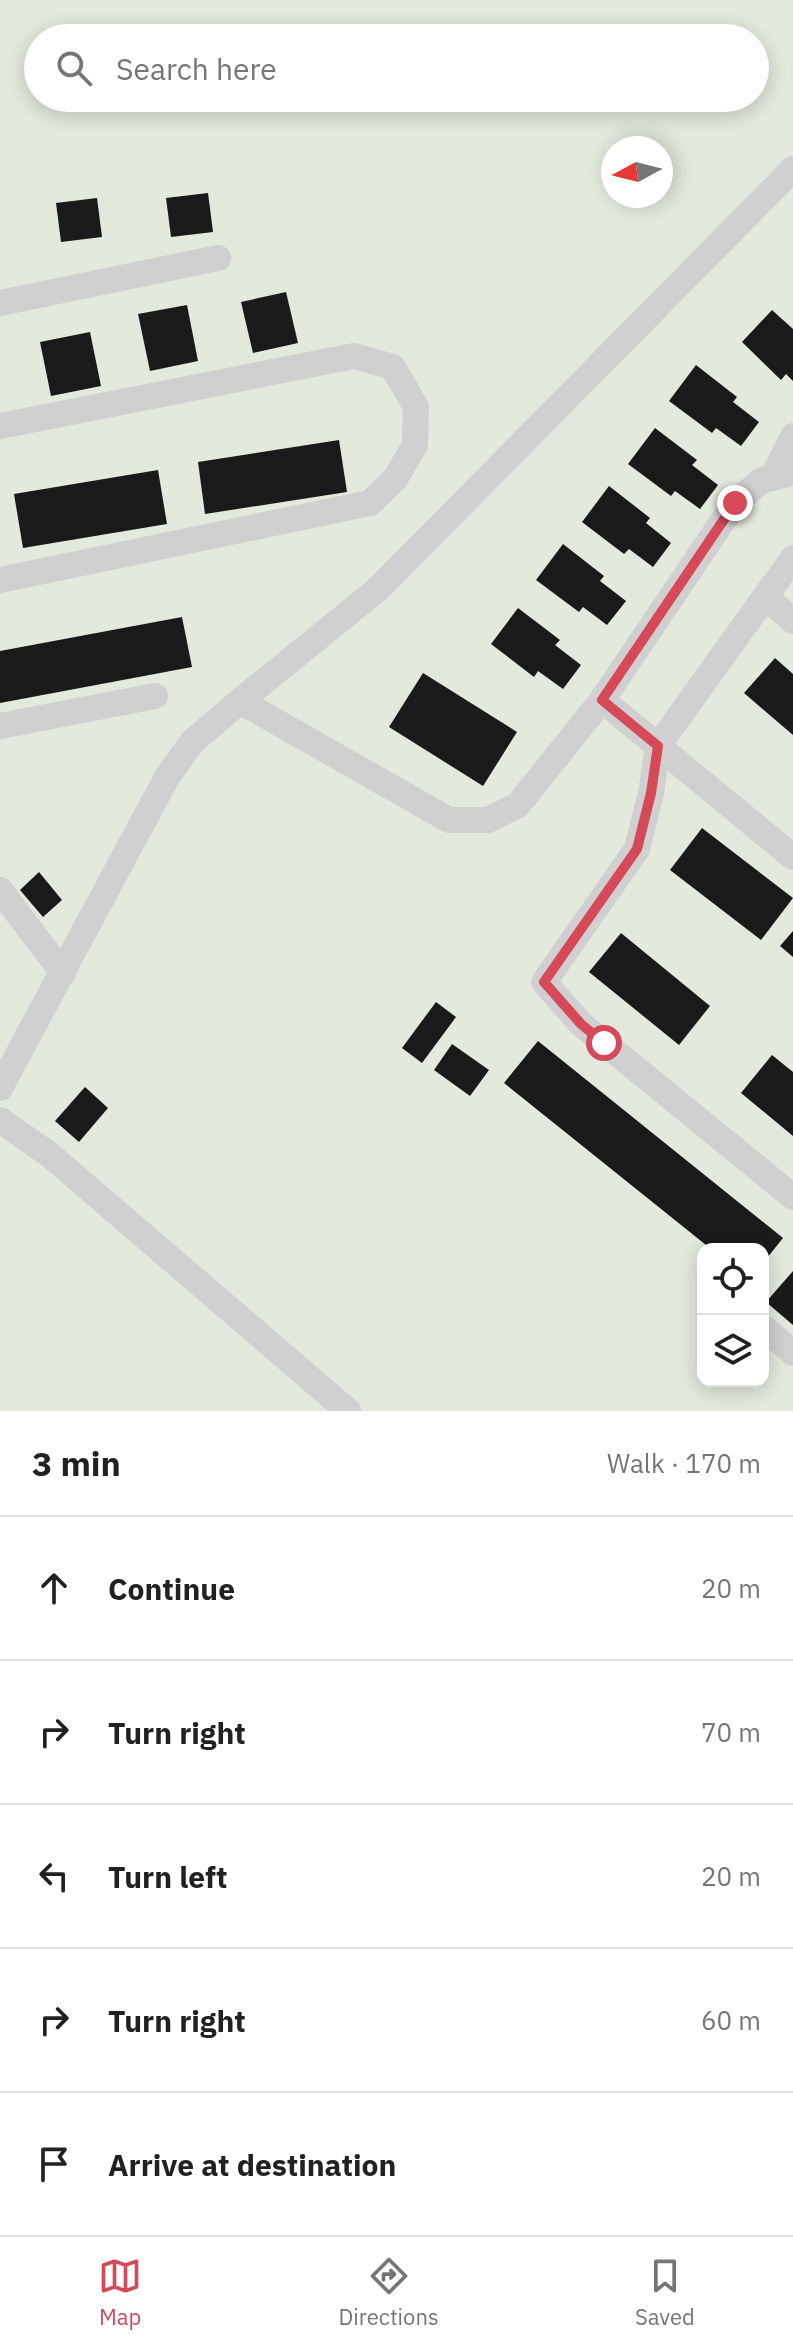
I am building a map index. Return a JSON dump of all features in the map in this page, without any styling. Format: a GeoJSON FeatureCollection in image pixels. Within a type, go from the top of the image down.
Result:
{"type":"FeatureCollection","features":[{"type":"Feature","properties":{"kind":"street"},"geometry":{"type":"LineString","coordinates":[[0,1088],[167,777],[192,742],[378,589],[793,169]]}},
{"type":"Feature","properties":{"kind":"street"},"geometry":{"type":"LineString","coordinates":[[0,303],[218,258]]}},
{"type":"Feature","properties":{"kind":"street"},"geometry":{"type":"LineString","coordinates":[[0,426],[354,356],[393,367],[416,407],[415,445],[395,479],[370,503],[0,580]]}},
{"type":"Feature","properties":{"kind":"street"},"geometry":{"type":"LineString","coordinates":[[240,701],[449,820],[488,820],[518,805],[602,700],[735,503],[762,480],[782,475],[793,436]]}},
{"type":"Feature","properties":{"kind":"street"},"geometry":{"type":"LineString","coordinates":[[793,558],[658,746],[651,793],[637,849],[544,982],[581,1024],[793,1197]]}},
{"type":"Feature","properties":{"kind":"street"},"geometry":{"type":"LineString","coordinates":[[766,597],[793,621]]}},
{"type":"Feature","properties":{"kind":"street"},"geometry":{"type":"LineString","coordinates":[[0,726],[155,696]]}},
{"type":"Feature","properties":{"kind":"street"},"geometry":{"type":"LineString","coordinates":[[602,700],[793,857]]}},
{"type":"Feature","properties":{"kind":"street"},"geometry":{"type":"LineString","coordinates":[[0,890],[63,973]]}},
{"type":"Feature","properties":{"kind":"street"},"geometry":{"type":"LineString","coordinates":[[0,1120],[50,1155],[348,1411]]}},
{"type":"Feature","properties":{"kind":"street"},"geometry":{"type":"LineString","coordinates":[[769,1332],[793,1353]]}},
{"type":"Feature","properties":{"kind":"shaded area"},"geometry":{"type":"Polygon","coordinates":[[[0,0],[793,0],[793,1411],[0,1411],[0,0]]]}},
{"type":"Feature","properties":{"kind":"building"},"geometry":{"type":"Polygon","coordinates":[[[208,193],[213,232],[171,237],[166,198],[208,193]]]}},
{"type":"Feature","properties":{"kind":"building"},"geometry":{"type":"Polygon","coordinates":[[[97,198],[102,237],[61,242],[56,203],[97,198]]]}},
{"type":"Feature","properties":{"kind":"building"},"geometry":{"type":"Polygon","coordinates":[[[286,292],[298,343],[253,353],[241,302],[286,292]]]}},
{"type":"Feature","properties":{"kind":"building"},"geometry":{"type":"Polygon","coordinates":[[[187,305],[198,361],[150,371],[138,314],[187,305]]]}},
{"type":"Feature","properties":{"kind":"building"},"geometry":{"type":"Polygon","coordinates":[[[772,310],[793,329],[793,381],[786,374],[781,380],[742,342],[772,310]]]}},
{"type":"Feature","properties":{"kind":"building"},"geometry":{"type":"Polygon","coordinates":[[[90,332],[101,386],[51,396],[40,342],[90,332]]]}},
{"type":"Feature","properties":{"kind":"building"},"geometry":{"type":"Polygon","coordinates":[[[696,365],[737,397],[733,402],[759,422],[741,446],[716,428],[712,433],[669,401],[696,365]]]}},
{"type":"Feature","properties":{"kind":"building"},"geometry":{"type":"Polygon","coordinates":[[[655,428],[697,460],[692,465],[718,485],[700,509],[675,491],[671,496],[628,464],[655,428]]]}},
{"type":"Feature","properties":{"kind":"building"},"geometry":{"type":"Polygon","coordinates":[[[339,440],[347,492],[205,514],[198,462],[339,440]]]}},
{"type":"Feature","properties":{"kind":"building"},"geometry":{"type":"Polygon","coordinates":[[[158,470],[167,524],[23,548],[14,494],[158,470]]]}},
{"type":"Feature","properties":{"kind":"building"},"geometry":{"type":"Polygon","coordinates":[[[609,486],[650,518],[646,523],[671,543],[653,567],[629,549],[624,554],[582,522],[609,486]]]}},
{"type":"Feature","properties":{"kind":"building"},"geometry":{"type":"Polygon","coordinates":[[[563,544],[604,576],[600,581],[626,601],[607,625],[583,607],[579,612],[536,580],[563,544]]]}},
{"type":"Feature","properties":{"kind":"building"},"geometry":{"type":"Polygon","coordinates":[[[518,608],[560,640],[555,645],[581,665],[563,689],[538,671],[534,677],[491,644],[518,608]]]}},
{"type":"Feature","properties":{"kind":"building"},"geometry":{"type":"Polygon","coordinates":[[[182,617],[192,667],[0,703],[0,651],[182,617]]]}},
{"type":"Feature","properties":{"kind":"building"},"geometry":{"type":"Polygon","coordinates":[[[775,658],[793,674],[793,735],[744,693],[775,658]]]}},
{"type":"Feature","properties":{"kind":"building"},"geometry":{"type":"Polygon","coordinates":[[[423,673],[517,732],[483,786],[389,727],[423,673]]]}},
{"type":"Feature","properties":{"kind":"building"},"geometry":{"type":"Polygon","coordinates":[[[702,828],[793,898],[761,940],[670,870],[702,828]]]}},
{"type":"Feature","properties":{"kind":"building"},"geometry":{"type":"Polygon","coordinates":[[[39,872],[62,900],[43,917],[20,890],[39,872]]]}},
{"type":"Feature","properties":{"kind":"building"},"geometry":{"type":"Polygon","coordinates":[[[793,931],[793,957],[780,946],[793,931]]]}},
{"type":"Feature","properties":{"kind":"building"},"geometry":{"type":"Polygon","coordinates":[[[621,933],[710,1006],[679,1045],[589,972],[621,933]]]}},
{"type":"Feature","properties":{"kind":"building"},"geometry":{"type":"Polygon","coordinates":[[[436,1002],[456,1017],[422,1063],[402,1048],[436,1002]]]}},
{"type":"Feature","properties":{"kind":"building"},"geometry":{"type":"Polygon","coordinates":[[[538,1041],[783,1238],[769,1256],[769,1243],[704,1243],[504,1083],[538,1041]]]}},
{"type":"Feature","properties":{"kind":"building"},"geometry":{"type":"Polygon","coordinates":[[[452,1044],[489,1070],[470,1096],[434,1070],[452,1044]]]}},
{"type":"Feature","properties":{"kind":"building"},"geometry":{"type":"Polygon","coordinates":[[[772,1055],[793,1072],[793,1136],[741,1093],[772,1055]]]}},
{"type":"Feature","properties":{"kind":"building"},"geometry":{"type":"Polygon","coordinates":[[[85,1087],[108,1108],[79,1142],[55,1121],[85,1087]]]}},
{"type":"Feature","properties":{"kind":"building"},"geometry":{"type":"Polygon","coordinates":[[[793,1271],[793,1325],[769,1305],[769,1299],[793,1271]]]}},
{"type":"Feature","properties":{"kind":"route"},"geometry":{"type":"LineString","coordinates":[[604,1043],[581,1024],[544,982],[637,849],[651,793],[658,746],[602,700],[735,503]]}}]}
